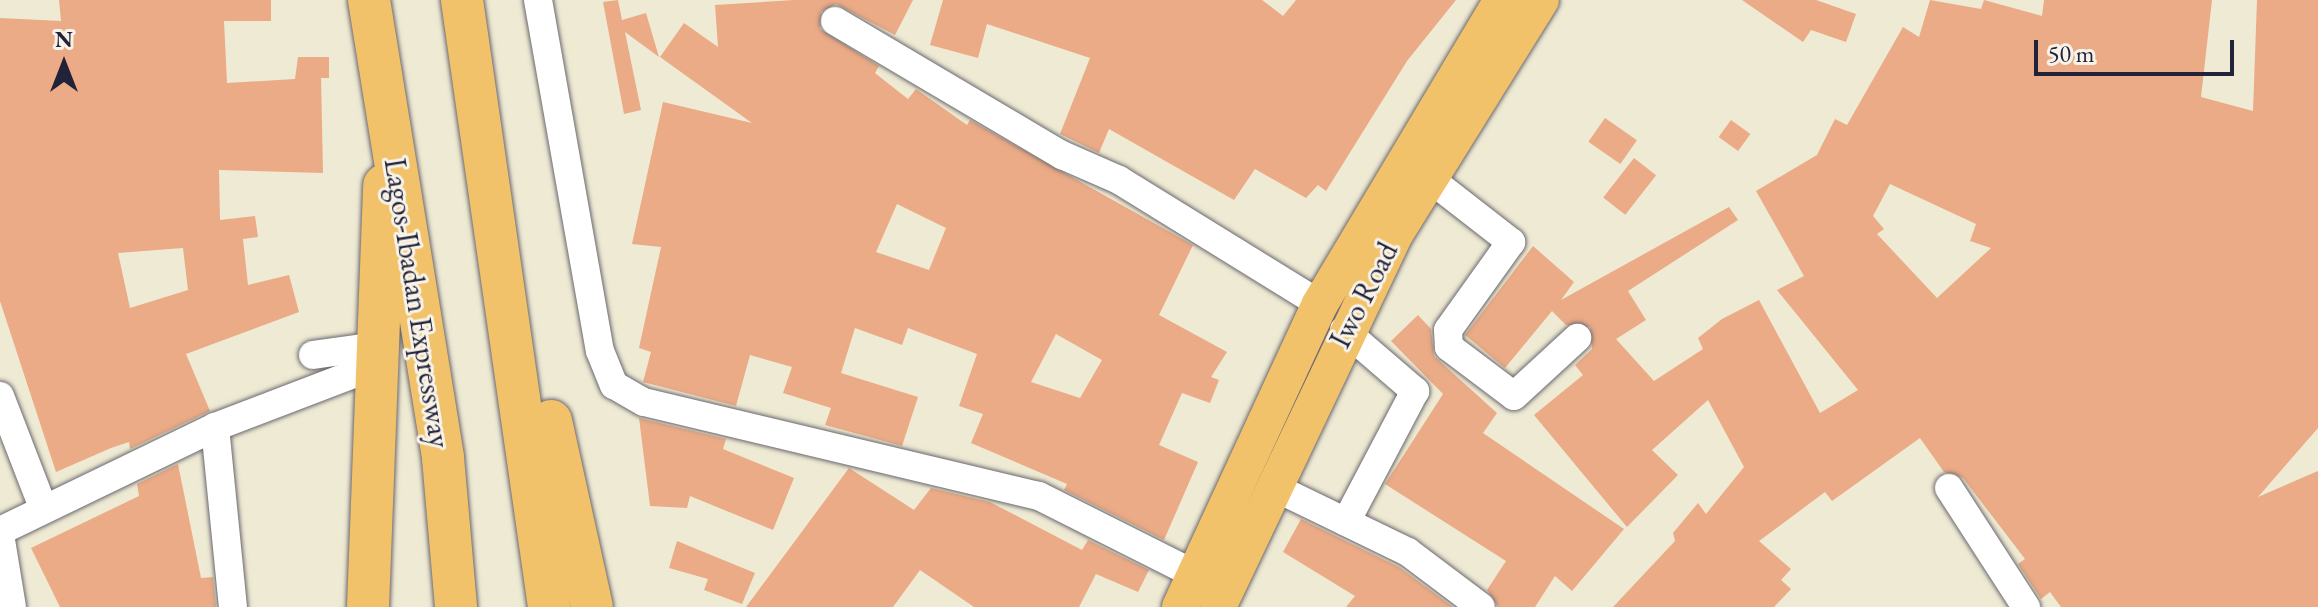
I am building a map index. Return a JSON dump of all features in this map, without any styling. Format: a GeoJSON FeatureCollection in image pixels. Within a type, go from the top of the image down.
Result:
{"type":"FeatureCollection","features":[{"type":"Feature","properties":{"kind":"highway","name":"Lagos-Ibadan Expressway"},"geometry":{"type":"LineString","coordinates":[[369,0],[443,458],[456,607]]}},
{"type":"Feature","properties":{"kind":"highway"},"geometry":{"type":"LineString","coordinates":[[462,0],[490,161],[549,607]]}},
{"type":"Feature","properties":{"kind":"highway"},"geometry":{"type":"LineString","coordinates":[[368,607],[379,216],[391,144]]}},
{"type":"Feature","properties":{"kind":"highway"},"geometry":{"type":"LineString","coordinates":[[490,161],[592,607]]}},
{"type":"Feature","properties":{"kind":"main road","name":"Iwo Road"},"geometry":{"type":"LineString","coordinates":[[1218,607],[1276,488],[1344,330],[1430,179],[1541,0]]}},
{"type":"Feature","properties":{"kind":"main road","name":"Iwo Road"},"geometry":{"type":"LineString","coordinates":[[1180,607],[1320,304],[1494,4]]}},
{"type":"Feature","properties":{"kind":"street"},"geometry":{"type":"LineString","coordinates":[[538,0],[600,351],[614,385],[644,402],[1039,496],[1196,575]]}},
{"type":"Feature","properties":{"kind":"street"},"geometry":{"type":"LineString","coordinates":[[835,21],[1062,155],[1119,180],[1320,304]]}},
{"type":"Feature","properties":{"kind":"street"},"geometry":{"type":"LineString","coordinates":[[1430,179],[1511,242],[1448,330],[1449,347],[1514,396],[1577,338]]}},
{"type":"Feature","properties":{"kind":"street"},"geometry":{"type":"LineString","coordinates":[[1344,330],[1415,391],[1346,522]]}},
{"type":"Feature","properties":{"kind":"street"},"geometry":{"type":"LineString","coordinates":[[313,355],[377,356]]}},
{"type":"Feature","properties":{"kind":"street"},"geometry":{"type":"LineString","coordinates":[[12,607],[0,533],[42,505],[377,356]]}},
{"type":"Feature","properties":{"kind":"street"},"geometry":{"type":"LineString","coordinates":[[0,396],[42,505]]}},
{"type":"Feature","properties":{"kind":"street"},"geometry":{"type":"LineString","coordinates":[[215,427],[233,607]]}},
{"type":"Feature","properties":{"kind":"street"},"geometry":{"type":"LineString","coordinates":[[1276,488],[1408,552],[1481,607]]}},
{"type":"Feature","properties":{"kind":"street"},"geometry":{"type":"LineString","coordinates":[[1949,488],[2026,607]]}},
{"type":"Feature","properties":{"kind":"building"},"geometry":{"type":"Polygon","coordinates":[[[59,0],[271,0],[271,21],[224,21],[227,83],[295,79],[298,57],[329,57],[329,78],[321,78],[323,173],[219,170],[220,220],[255,216],[258,237],[243,239],[248,285],[289,275],[299,312],[186,354],[210,411],[130,449],[129,442],[56,472],[0,301],[0,18],[61,21],[59,0]],[[183,248],[118,253],[130,308],[188,290],[183,248]]]}},
{"type":"Feature","properties":{"kind":"building"},"geometry":{"type":"Polygon","coordinates":[[[618,0],[622,20],[646,13],[659,57],[625,32],[641,110],[624,114],[603,2],[618,0]]]}},
{"type":"Feature","properties":{"kind":"building"},"geometry":{"type":"Polygon","coordinates":[[[794,0],[913,0],[895,35],[836,4],[821,12],[820,29],[879,66],[875,73],[908,99],[916,89],[967,125],[970,120],[1193,245],[1159,315],[1227,352],[1211,377],[1219,380],[1210,403],[1182,393],[1159,445],[1198,462],[1164,540],[1064,490],[1067,484],[971,443],[983,414],[959,406],[977,354],[908,328],[902,345],[855,328],[841,373],[918,397],[902,446],[825,425],[831,408],[783,393],[792,367],[750,355],[736,406],[643,382],[651,352],[639,348],[661,247],[632,244],[663,102],[752,123],[660,57],[684,23],[718,47],[715,5],[794,0]],[[897,204],[876,252],[929,270],[946,228],[897,204]],[[1056,334],[1031,382],[1080,398],[1102,360],[1056,334]]]}},
{"type":"Feature","properties":{"kind":"building"},"geometry":{"type":"Polygon","coordinates":[[[943,0],[1262,0],[1283,16],[1296,0],[1456,0],[1407,61],[1326,191],[1318,185],[1306,198],[1255,169],[1234,200],[1109,129],[1099,153],[1060,134],[1090,58],[987,24],[978,58],[930,45],[943,0]]]}},
{"type":"Feature","properties":{"kind":"building"},"geometry":{"type":"Polygon","coordinates":[[[1742,0],[1816,0],[1856,14],[1846,42],[1811,30],[1803,42],[1742,0]]]}},
{"type":"Feature","properties":{"kind":"building"},"geometry":{"type":"Polygon","coordinates":[[[1930,0],[1981,9],[1984,0],[2042,16],[2044,0],[2212,0],[2201,97],[2253,111],[2257,0],[2318,0],[2318,428],[2258,497],[2318,471],[2318,607],[2061,607],[2050,592],[2041,599],[2018,564],[2025,559],[1963,478],[1944,472],[1920,438],[1832,501],[1825,492],[1759,541],[1791,569],[1781,580],[1791,589],[1774,607],[1613,607],[1675,541],[1673,533],[1698,503],[1706,514],[1744,467],[1708,400],[1652,450],[1678,475],[1627,527],[1534,415],[1583,375],[1575,365],[1592,349],[1590,327],[1566,325],[1552,311],[1505,368],[1465,335],[1533,246],[1574,282],[1561,300],[1729,207],[1738,220],[1628,291],[1646,320],[1616,339],[1654,381],[1703,349],[1698,338],[1722,319],[1759,300],[1820,413],[1858,390],[1777,290],[1804,276],[1756,191],[1817,155],[1835,119],[1847,125],[1903,27],[1919,37],[1930,0]],[[1890,184],[1873,216],[1884,229],[1877,234],[1937,298],[1991,248],[1970,241],[1976,224],[1890,184]]]}},
{"type":"Feature","properties":{"kind":"building"},"geometry":{"type":"Polygon","coordinates":[[[1605,118],[1637,140],[1620,164],[1588,142],[1605,118]]]}},
{"type":"Feature","properties":{"kind":"building"},"geometry":{"type":"Polygon","coordinates":[[[1731,120],[1750,134],[1738,151],[1719,137],[1731,120]]]}},
{"type":"Feature","properties":{"kind":"building"},"geometry":{"type":"Polygon","coordinates":[[[1634,158],[1656,175],[1625,215],[1603,197],[1634,158]]]}},
{"type":"Feature","properties":{"kind":"building"},"geometry":{"type":"Polygon","coordinates":[[[1418,315],[1431,329],[1434,356],[1497,413],[1483,433],[1624,529],[1572,591],[1555,576],[1535,607],[1498,607],[1487,590],[1506,561],[1385,484],[1443,394],[1391,341],[1418,315]]]}},
{"type":"Feature","properties":{"kind":"building"},"geometry":{"type":"Polygon","coordinates":[[[639,418],[726,439],[723,449],[794,478],[773,530],[690,496],[687,508],[650,506],[639,418]]]}},
{"type":"Feature","properties":{"kind":"building"},"geometry":{"type":"Polygon","coordinates":[[[178,464],[201,578],[213,577],[216,607],[60,607],[31,548],[139,496],[137,484],[178,464]]]}},
{"type":"Feature","properties":{"kind":"building"},"geometry":{"type":"Polygon","coordinates":[[[849,468],[914,510],[931,488],[990,502],[1082,550],[1088,540],[1149,570],[1138,592],[1096,574],[1079,607],[974,607],[920,570],[893,607],[746,607],[849,468]]]}},
{"type":"Feature","properties":{"kind":"building"},"geometry":{"type":"Polygon","coordinates":[[[1301,519],[1399,567],[1453,607],[1346,607],[1355,596],[1283,552],[1301,519]]]}},
{"type":"Feature","properties":{"kind":"building"},"geometry":{"type":"Polygon","coordinates":[[[677,541],[755,573],[742,604],[704,590],[708,579],[669,568],[677,541]]]}}]}
